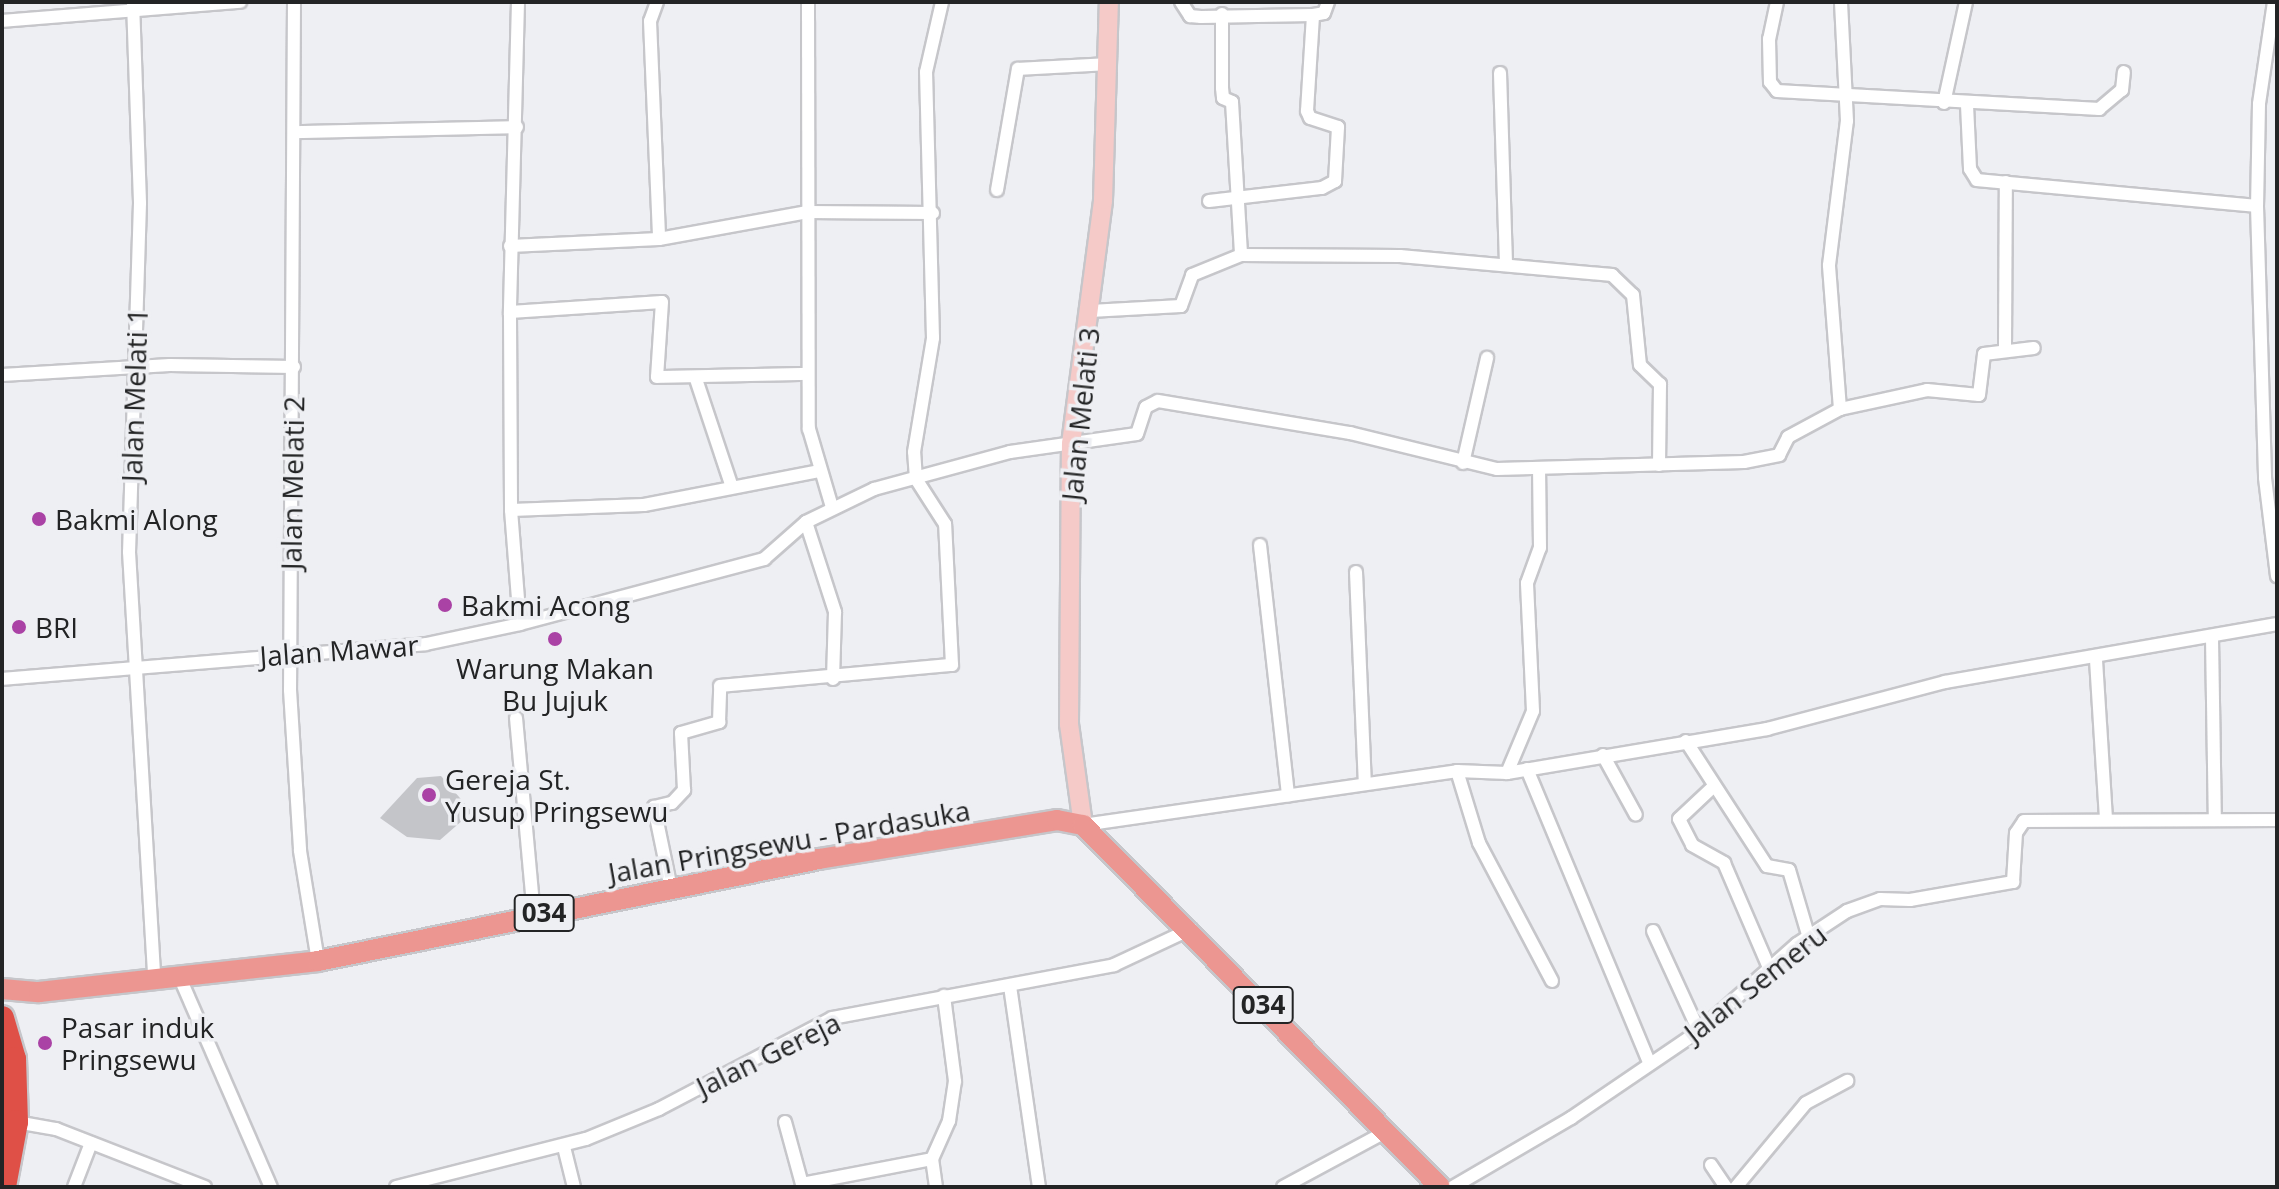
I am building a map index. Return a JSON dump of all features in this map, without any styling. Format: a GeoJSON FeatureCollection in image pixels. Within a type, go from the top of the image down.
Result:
{"type":"FeatureCollection","features":[{"type":"Feature","properties":{"kind":"highway"},"geometry":{"type":"LineString","coordinates":[[2,1018],[14,1059],[16,1122],[4,1187]]}},
{"type":"Feature","properties":{"kind":"main road","name":"Jalan Pringsewu - Pardasuka"},"geometry":{"type":"LineString","coordinates":[[2,989],[39,992],[318,961],[534,915],[1057,820],[1083,825]]}},
{"type":"Feature","properties":{"kind":"main road","name":"034"},"geometry":{"type":"LineString","coordinates":[[1083,825],[1191,929],[1440,1187]]}},
{"type":"Feature","properties":{"kind":"street"},"geometry":{"type":"LineString","coordinates":[[2,21],[132,6],[240,2]]}},
{"type":"Feature","properties":{"kind":"street","name":"Jalan Melati 2"},"geometry":{"type":"LineString","coordinates":[[294,2],[298,132],[291,655],[300,851],[318,961]]}},
{"type":"Feature","properties":{"kind":"street"},"geometry":{"type":"LineString","coordinates":[[518,2],[510,312],[511,510],[520,624]]}},
{"type":"Feature","properties":{"kind":"street"},"geometry":{"type":"LineString","coordinates":[[657,2],[650,21],[659,239]]}},
{"type":"Feature","properties":{"kind":"street"},"geometry":{"type":"LineString","coordinates":[[808,2],[806,374],[812,455],[832,507]]}},
{"type":"Feature","properties":{"kind":"street"},"geometry":{"type":"LineString","coordinates":[[671,889],[654,807],[672,803],[684,790],[681,733],[719,722],[725,685],[833,679],[952,665],[945,524],[916,479],[914,452],[932,353],[933,213],[926,72],[942,2]]}},
{"type":"Feature","properties":{"kind":"street","name":"Jalan Melati 3"},"geometry":{"type":"LineString","coordinates":[[1083,825],[1069,724],[1071,444],[1090,311],[1107,153],[1109,2]]}},
{"type":"Feature","properties":{"kind":"street"},"geometry":{"type":"LineString","coordinates":[[1181,2],[1190,16],[1313,15],[1324,13],[1328,2]]}},
{"type":"Feature","properties":{"kind":"street"},"geometry":{"type":"LineString","coordinates":[[1777,2],[1769,39],[1772,88],[1967,105],[2099,109],[2122,90],[2124,72]]}},
{"type":"Feature","properties":{"kind":"street"},"geometry":{"type":"LineString","coordinates":[[1840,409],[1829,265],[1843,175],[1845,96],[1841,2]]}},
{"type":"Feature","properties":{"kind":"street"},"geometry":{"type":"LineString","coordinates":[[1944,103],[1966,2]]}},
{"type":"Feature","properties":{"kind":"street"},"geometry":{"type":"LineString","coordinates":[[2274,2],[2259,104],[2257,206],[2265,478],[2277,576]]}},
{"type":"Feature","properties":{"kind":"street","name":"Jalan Melati 1"},"geometry":{"type":"LineString","coordinates":[[132,6],[140,203],[132,366],[135,666],[154,978]]}},
{"type":"Feature","properties":{"kind":"street"},"geometry":{"type":"LineString","coordinates":[[1222,14],[1223,98],[1232,102],[1241,255]]}},
{"type":"Feature","properties":{"kind":"street"},"geometry":{"type":"LineString","coordinates":[[1209,201],[1239,201],[1335,181],[1338,127],[1310,118],[1307,111],[1313,15]]}},
{"type":"Feature","properties":{"kind":"street"},"geometry":{"type":"LineString","coordinates":[[997,190],[1018,69],[1108,64]]}},
{"type":"Feature","properties":{"kind":"street"},"geometry":{"type":"LineString","coordinates":[[1500,73],[1506,264]]}},
{"type":"Feature","properties":{"kind":"street"},"geometry":{"type":"LineString","coordinates":[[1967,105],[1971,176],[2257,206]]}},
{"type":"Feature","properties":{"kind":"street"},"geometry":{"type":"LineString","coordinates":[[298,132],[517,127]]}},
{"type":"Feature","properties":{"kind":"street"},"geometry":{"type":"LineString","coordinates":[[2005,347],[2006,182]]}},
{"type":"Feature","properties":{"kind":"street"},"geometry":{"type":"LineString","coordinates":[[510,246],[659,239],[808,212],[933,213]]}},
{"type":"Feature","properties":{"kind":"street"},"geometry":{"type":"LineString","coordinates":[[1090,311],[1181,306],[1192,275],[1241,255],[1506,264],[1623,280],[1635,302],[1640,365],[1662,391],[1659,465]]}},
{"type":"Feature","properties":{"kind":"street"},"geometry":{"type":"LineString","coordinates":[[510,312],[662,302],[657,377],[696,379],[806,374]]}},
{"type":"Feature","properties":{"kind":"street"},"geometry":{"type":"LineString","coordinates":[[1487,358],[1463,463],[1539,470],[1769,460],[1788,437],[1840,409],[1927,390],[1979,395],[1984,354],[2005,347],[2034,348]]}},
{"type":"Feature","properties":{"kind":"street"},"geometry":{"type":"LineString","coordinates":[[2,375],[132,366],[294,367]]}},
{"type":"Feature","properties":{"kind":"street"},"geometry":{"type":"LineString","coordinates":[[696,379],[732,487]]}},
{"type":"Feature","properties":{"kind":"street","name":"Jalan Mawar"},"geometry":{"type":"LineString","coordinates":[[2,679],[426,644],[520,624],[764,559],[806,522],[832,507],[916,479],[1010,452],[1137,434],[1146,407],[1158,401],[1350,433],[1463,463]]}},
{"type":"Feature","properties":{"kind":"street"},"geometry":{"type":"LineString","coordinates":[[1507,773],[1533,711],[1527,583],[1540,548],[1539,470]]}},
{"type":"Feature","properties":{"kind":"street"},"geometry":{"type":"LineString","coordinates":[[511,510],[644,505],[819,471]]}},
{"type":"Feature","properties":{"kind":"street"},"geometry":{"type":"LineString","coordinates":[[806,522],[835,612],[833,679]]}},
{"type":"Feature","properties":{"kind":"street"},"geometry":{"type":"LineString","coordinates":[[1260,545],[1288,795]]}},
{"type":"Feature","properties":{"kind":"street"},"geometry":{"type":"LineString","coordinates":[[1356,572],[1365,784]]}},
{"type":"Feature","properties":{"kind":"street"},"geometry":{"type":"LineString","coordinates":[[1083,825],[1457,771],[1507,773],[1767,729],[1945,682],[2096,660],[2277,624]]}},
{"type":"Feature","properties":{"kind":"street"},"geometry":{"type":"LineString","coordinates":[[2212,638],[2215,820]]}},
{"type":"Feature","properties":{"kind":"street"},"geometry":{"type":"LineString","coordinates":[[2096,660],[2106,819]]}},
{"type":"Feature","properties":{"kind":"street"},"geometry":{"type":"LineString","coordinates":[[516,718],[534,915]]}},
{"type":"Feature","properties":{"kind":"street"},"geometry":{"type":"LineString","coordinates":[[1686,741],[1767,866],[1789,870],[1809,938]]}},
{"type":"Feature","properties":{"kind":"street"},"geometry":{"type":"LineString","coordinates":[[1603,755],[1636,815]]}},
{"type":"Feature","properties":{"kind":"street"},"geometry":{"type":"LineString","coordinates":[[1527,769],[1649,1062]]}},
{"type":"Feature","properties":{"kind":"street"},"geometry":{"type":"LineString","coordinates":[[1457,771],[1479,843],[1552,981]]}},
{"type":"Feature","properties":{"kind":"street"},"geometry":{"type":"LineString","coordinates":[[1714,786],[1679,819],[1692,845],[1724,863],[1770,970]]}},
{"type":"Feature","properties":{"kind":"street","name":"Jalan Semeru"},"geometry":{"type":"LineString","coordinates":[[1453,1187],[1571,1118],[1649,1062],[1699,1031],[1809,938],[1880,899],[1910,900],[2013,882],[2016,833],[2024,821],[2277,820]]}},
{"type":"Feature","properties":{"kind":"street","name":"Jalan Gereja"},"geometry":{"type":"LineString","coordinates":[[396,1187],[564,1147],[659,1109],[832,1018],[1114,965],[1191,929]]}},
{"type":"Feature","properties":{"kind":"street"},"geometry":{"type":"LineString","coordinates":[[1653,931],[1699,1031]]}},
{"type":"Feature","properties":{"kind":"street"},"geometry":{"type":"LineString","coordinates":[[180,978],[271,1187]]}},
{"type":"Feature","properties":{"kind":"street"},"geometry":{"type":"LineString","coordinates":[[1010,986],[1039,1187]]}},
{"type":"Feature","properties":{"kind":"street"},"geometry":{"type":"LineString","coordinates":[[936,1187],[932,1159],[953,1100],[944,996]]}},
{"type":"Feature","properties":{"kind":"street"},"geometry":{"type":"LineString","coordinates":[[1736,1187],[1806,1103],[1847,1081]]}},
{"type":"Feature","properties":{"kind":"street"},"geometry":{"type":"LineString","coordinates":[[16,1122],[91,1143],[205,1187]]}},
{"type":"Feature","properties":{"kind":"street"},"geometry":{"type":"LineString","coordinates":[[785,1122],[802,1184],[932,1159]]}},
{"type":"Feature","properties":{"kind":"street"},"geometry":{"type":"LineString","coordinates":[[1283,1187],[1385,1132]]}},
{"type":"Feature","properties":{"kind":"street"},"geometry":{"type":"LineString","coordinates":[[74,1187],[91,1143]]}},
{"type":"Feature","properties":{"kind":"street"},"geometry":{"type":"LineString","coordinates":[[564,1147],[574,1187]]}},
{"type":"Feature","properties":{"kind":"street"},"geometry":{"type":"LineString","coordinates":[[1711,1165],[1726,1187]]}},
{"type":"Feature","properties":{"kind":"building","name":"Gereja St. Yusup Pringsewu"},"geometry":{"type":"Polygon","coordinates":[[[441,776],[472,812],[440,840],[407,837],[380,818],[417,778],[441,776]]]}},
{"type":"Feature","properties":{"kind":"place","name":"Bakmi Along"},"geometry":{"type":"Point","coordinates":[39,519]}},
{"type":"Feature","properties":{"kind":"place","name":"Bakmi Acong"},"geometry":{"type":"Point","coordinates":[445,605]}},
{"type":"Feature","properties":{"kind":"place","name":"BRI"},"geometry":{"type":"Point","coordinates":[19,627]}},
{"type":"Feature","properties":{"kind":"place","name":"Warung Makan Bu Jujuk"},"geometry":{"type":"Point","coordinates":[555,639]}},
{"type":"Feature","properties":{"kind":"place","name":"Gereja St. Yusup Pringsewu"},"geometry":{"type":"Point","coordinates":[429,795]}},
{"type":"Feature","properties":{"kind":"place","name":"Pasar induk Pringsewu"},"geometry":{"type":"Point","coordinates":[45,1043]}}]}
